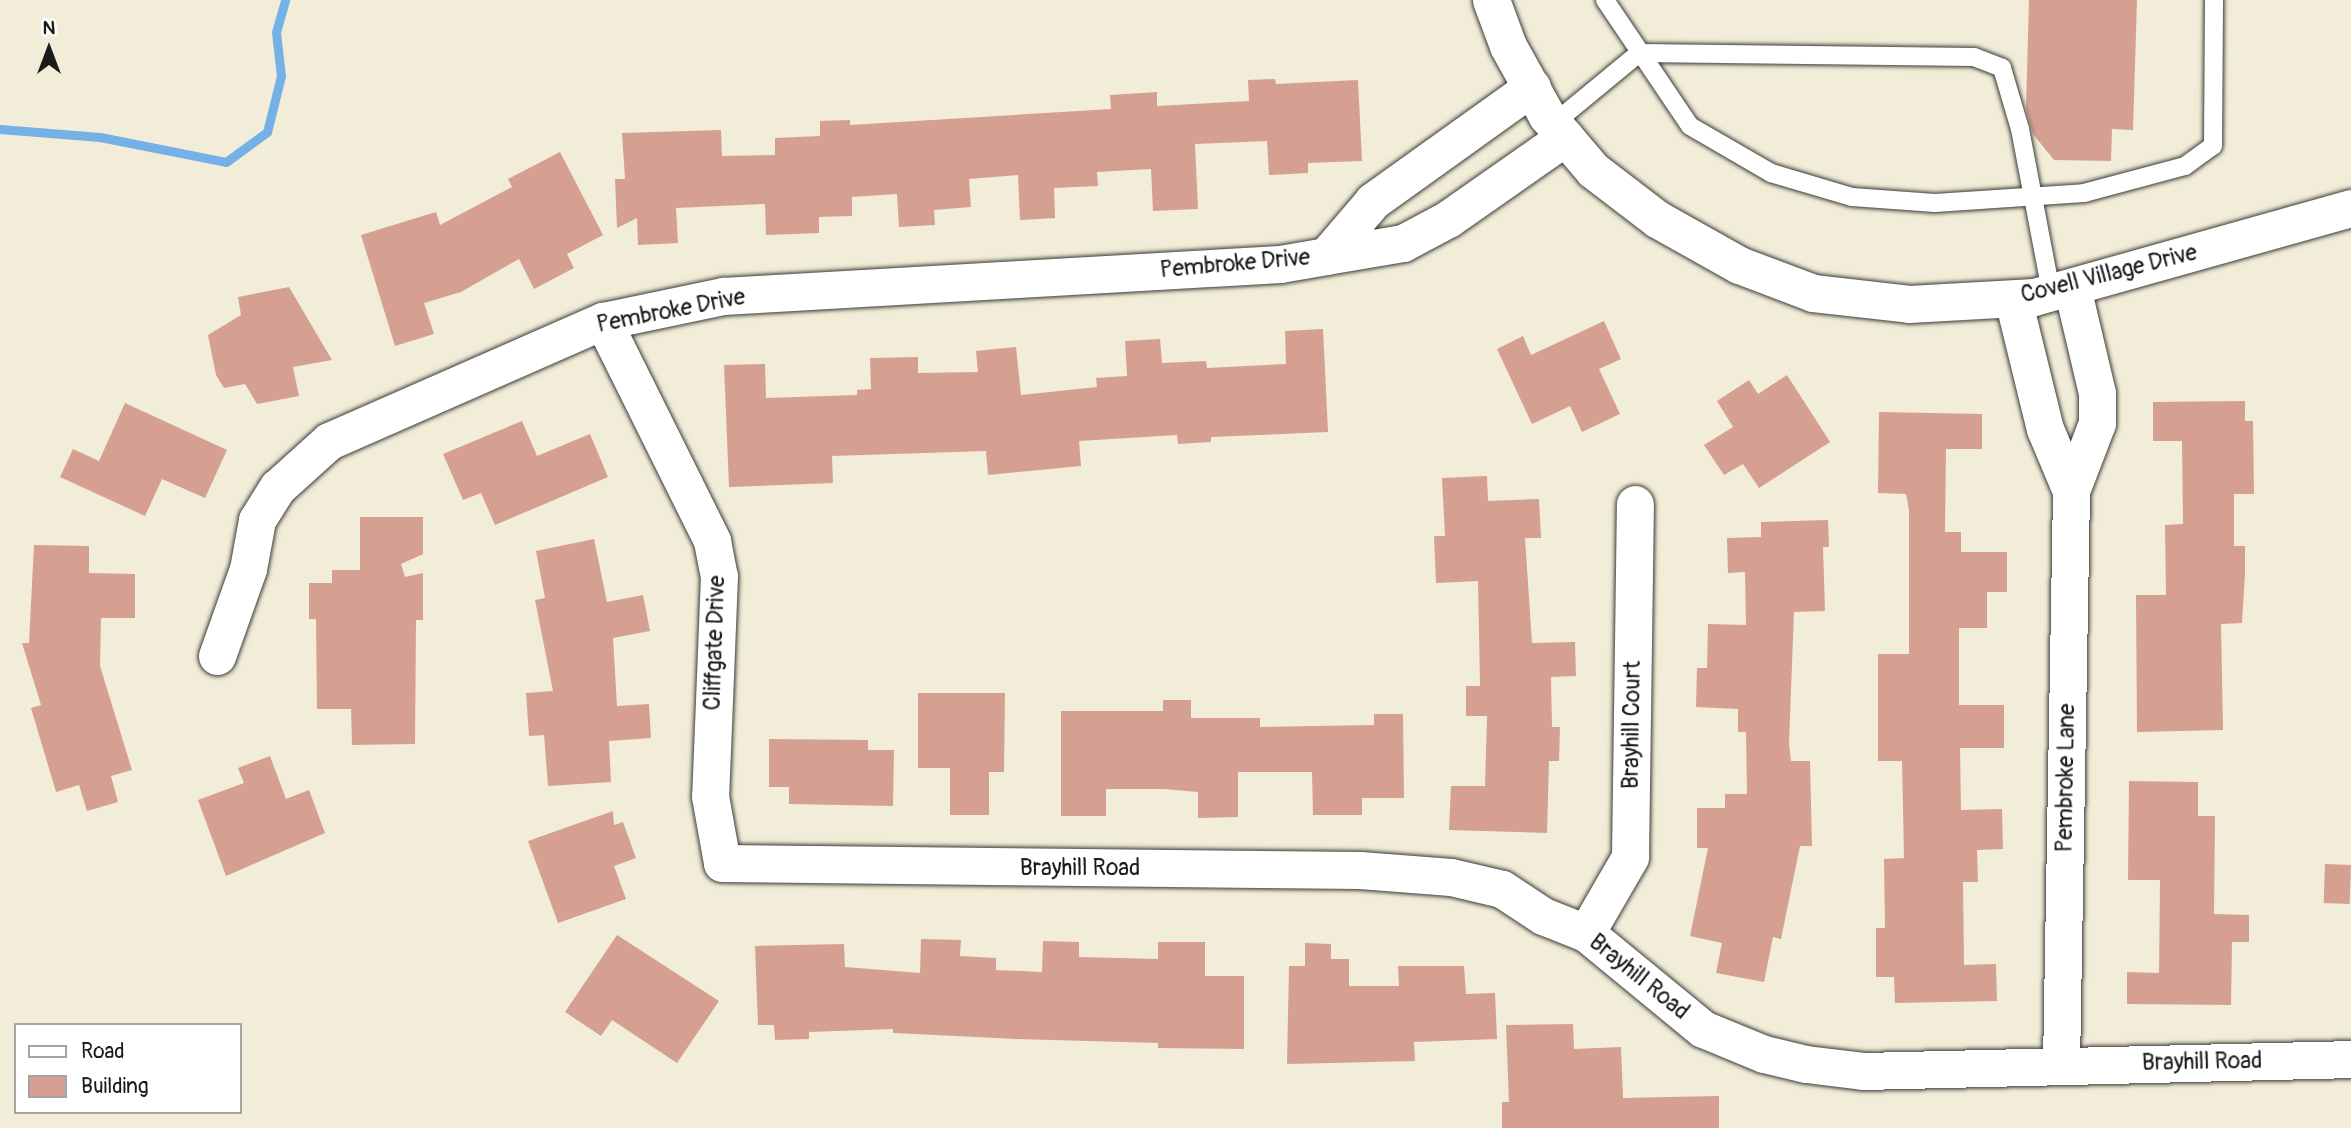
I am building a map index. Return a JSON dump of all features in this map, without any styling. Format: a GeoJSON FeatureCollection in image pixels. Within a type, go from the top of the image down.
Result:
{"type":"FeatureCollection","features":[{"type":"Feature","properties":{"kind":"street","name":"Covell Village Drive"},"geometry":{"type":"LineString","coordinates":[[1491,0],[1508,46],[1532,87],[1559,130],[1593,170],[1657,219],[1739,265],[1813,293],[1909,304],[2013,299],[2061,289],[2351,208]]}},
{"type":"Feature","properties":{"kind":"street","name":"Pembroke Drive"},"geometry":{"type":"LineString","coordinates":[[1326,256],[1373,201],[1532,87]]}},
{"type":"Feature","properties":{"kind":"street","name":"Pembroke Drive"},"geometry":{"type":"LineString","coordinates":[[217,656],[248,569],[257,520],[278,487],[329,441],[603,321],[723,296],[1280,264],[1403,243],[1448,219],[1559,130]]}},
{"type":"Feature","properties":{"kind":"street"},"geometry":{"type":"LineString","coordinates":[[1414,173],[1448,219]]}},
{"type":"Feature","properties":{"kind":"street","name":"Pembroke Lane"},"geometry":{"type":"LineString","coordinates":[[2061,289],[2098,393],[2097,423],[2071,491],[2062,1065]]}},
{"type":"Feature","properties":{"kind":"street","name":"Pembroke Lane"},"geometry":{"type":"LineString","coordinates":[[2013,299],[2042,406],[2045,429],[2071,491]]}},
{"type":"Feature","properties":{"kind":"street","name":"Cliffgate Drive"},"geometry":{"type":"LineString","coordinates":[[603,321],[712,541],[719,576],[710,796],[722,863]]}},
{"type":"Feature","properties":{"kind":"street"},"geometry":{"type":"LineString","coordinates":[[2042,406],[2098,393]]}},
{"type":"Feature","properties":{"kind":"street","name":"Brayhill Court"},"geometry":{"type":"LineString","coordinates":[[1586,933],[1630,857],[1635,504]]}},
{"type":"Feature","properties":{"kind":"street","name":"Brayhill Road"},"geometry":{"type":"LineString","coordinates":[[722,863],[1360,870],[1451,877],[1502,889],[1543,916],[1586,933],[1703,1029],[1763,1054],[1863,1071],[2351,1059]]}},
{"type":"Feature","properties":{"kind":"lane"},"geometry":{"type":"LineString","coordinates":[[1605,0],[1690,126],[1770,173],[1852,197],[1935,203],[2084,193],[2185,166],[2213,146],[2214,0]]}},
{"type":"Feature","properties":{"kind":"lane"},"geometry":{"type":"LineString","coordinates":[[1559,130],[1639,53],[1974,57],[2002,68],[2020,129],[2031,198],[2061,289]]}},
{"type":"Feature","properties":{"kind":"building"},"geometry":{"type":"Polygon","coordinates":[[[2029,0],[2137,0],[2133,130],[2112,129],[2111,161],[2054,160],[2033,134],[2026,108],[2029,0]]]}},
{"type":"Feature","properties":{"kind":"building"},"geometry":{"type":"Polygon","coordinates":[[[1275,79],[1276,84],[1358,80],[1362,161],[1308,163],[1308,173],[1269,175],[1267,141],[1195,144],[1198,209],[1153,211],[1151,169],[1097,172],[1098,186],[1054,188],[1055,218],[1020,220],[1018,175],[969,179],[971,207],[934,210],[935,225],[899,227],[897,194],[852,197],[852,216],[819,217],[819,233],[766,235],[765,204],[676,208],[678,243],[638,245],[637,218],[617,228],[615,179],[625,179],[622,133],[721,130],[722,156],[775,155],[775,138],[820,136],[820,121],[850,120],[850,125],[1111,109],[1110,95],[1157,92],[1157,106],[1249,101],[1248,80],[1275,79]]]}},
{"type":"Feature","properties":{"kind":"building"},"geometry":{"type":"Polygon","coordinates":[[[560,152],[603,235],[567,254],[574,268],[534,289],[519,259],[461,292],[424,303],[434,334],[395,346],[361,235],[436,212],[440,225],[512,187],[508,179],[560,152]]]}},
{"type":"Feature","properties":{"kind":"building"},"geometry":{"type":"Polygon","coordinates":[[[289,287],[332,360],[293,367],[299,396],[257,404],[245,384],[224,388],[216,375],[208,335],[241,315],[238,297],[289,287]]]}},
{"type":"Feature","properties":{"kind":"building"},"geometry":{"type":"Polygon","coordinates":[[[1604,321],[1621,359],[1599,369],[1620,414],[1582,432],[1570,406],[1532,424],[1497,349],[1523,336],[1531,355],[1604,321]]]}},
{"type":"Feature","properties":{"kind":"building"},"geometry":{"type":"Polygon","coordinates":[[[1323,329],[1328,432],[1211,437],[1211,442],[1178,444],[1177,435],[1079,441],[1081,466],[988,475],[986,451],[832,456],[833,483],[729,487],[724,365],[765,364],[766,398],[857,395],[857,390],[871,389],[870,358],[918,357],[918,373],[978,372],[976,351],[1016,347],[1021,395],[1097,387],[1096,378],[1127,376],[1125,341],[1160,339],[1162,363],[1206,361],[1207,368],[1286,364],[1285,331],[1323,329]]]}},
{"type":"Feature","properties":{"kind":"building"},"geometry":{"type":"Polygon","coordinates":[[[1787,375],[1830,442],[1759,488],[1743,464],[1724,475],[1704,445],[1733,427],[1717,401],[1749,380],[1758,394],[1787,375]]]}},
{"type":"Feature","properties":{"kind":"building"},"geometry":{"type":"Polygon","coordinates":[[[2245,401],[2245,421],[2253,421],[2254,494],[2234,494],[2234,546],[2245,546],[2245,574],[2242,623],[2221,624],[2223,730],[2137,732],[2136,595],[2166,595],[2165,525],[2183,524],[2182,441],[2153,441],[2153,402],[2245,401]]]}},
{"type":"Feature","properties":{"kind":"building"},"geometry":{"type":"Polygon","coordinates":[[[125,403],[227,450],[205,498],[162,479],[145,516],[60,477],[73,449],[99,461],[125,403]]]}},
{"type":"Feature","properties":{"kind":"building"},"geometry":{"type":"Polygon","coordinates":[[[1879,412],[1982,414],[1982,449],[1946,449],[1945,532],[1961,532],[1961,552],[2007,552],[2007,592],[1987,592],[1987,628],[1959,628],[1959,705],[2004,705],[2004,748],[1960,748],[1961,810],[2002,809],[2003,849],[1977,850],[1978,882],[1963,882],[1964,965],[1996,964],[1997,1001],[1895,1003],[1894,977],[1876,977],[1876,928],[1885,928],[1884,859],[1904,858],[1902,761],[1878,761],[1878,654],[1909,654],[1909,510],[1906,494],[1878,493],[1879,412]]]}},
{"type":"Feature","properties":{"kind":"building"},"geometry":{"type":"Polygon","coordinates":[[[522,421],[537,456],[590,434],[608,477],[495,525],[481,493],[463,500],[443,454],[522,421]]]}},
{"type":"Feature","properties":{"kind":"building"},"geometry":{"type":"Polygon","coordinates":[[[1487,476],[1488,501],[1539,499],[1541,538],[1525,538],[1532,643],[1575,642],[1576,676],[1551,677],[1552,727],[1560,727],[1559,761],[1549,761],[1547,833],[1449,830],[1451,786],[1485,786],[1487,716],[1466,716],[1466,686],[1480,686],[1478,581],[1436,583],[1434,536],[1445,536],[1442,478],[1487,476]]]}},
{"type":"Feature","properties":{"kind":"building"},"geometry":{"type":"Polygon","coordinates":[[[360,517],[423,517],[423,554],[401,564],[405,577],[423,573],[423,620],[416,620],[415,744],[352,745],[351,709],[317,709],[316,619],[309,619],[309,583],[332,583],[332,570],[360,570],[360,517]]]}},
{"type":"Feature","properties":{"kind":"building"},"geometry":{"type":"Polygon","coordinates":[[[1828,520],[1829,547],[1823,547],[1825,611],[1794,612],[1789,744],[1791,761],[1810,761],[1812,846],[1800,846],[1781,939],[1773,937],[1764,982],[1716,973],[1722,943],[1690,936],[1708,848],[1697,848],[1697,808],[1725,808],[1725,794],[1747,794],[1746,732],[1738,732],[1738,709],[1696,707],[1697,668],[1707,668],[1708,624],[1746,625],[1745,572],[1728,573],[1727,538],[1761,537],[1761,522],[1828,520]]]}},
{"type":"Feature","properties":{"kind":"building"},"geometry":{"type":"Polygon","coordinates":[[[594,539],[607,602],[643,595],[650,631],[613,638],[617,706],[649,704],[651,738],[609,741],[611,782],[548,786],[544,735],[529,736],[526,693],[553,691],[535,600],[545,598],[536,551],[594,539]]]}},
{"type":"Feature","properties":{"kind":"building"},"geometry":{"type":"Polygon","coordinates":[[[34,545],[89,546],[89,573],[135,574],[135,618],[101,618],[100,666],[132,770],[111,776],[118,802],[87,811],[79,785],[56,792],[31,708],[41,705],[22,643],[29,643],[34,545]]]}},
{"type":"Feature","properties":{"kind":"building"},"geometry":{"type":"Polygon","coordinates":[[[918,693],[1005,693],[1004,772],[989,772],[989,815],[950,815],[950,768],[918,768],[918,693]]]}},
{"type":"Feature","properties":{"kind":"building"},"geometry":{"type":"Polygon","coordinates":[[[1163,700],[1191,700],[1191,718],[1260,718],[1260,727],[1374,725],[1374,714],[1403,714],[1404,798],[1362,798],[1362,815],[1313,815],[1312,772],[1238,772],[1238,817],[1198,818],[1198,792],[1164,789],[1106,789],[1106,816],[1061,816],[1061,711],[1163,711],[1163,700]]]}},
{"type":"Feature","properties":{"kind":"building"},"geometry":{"type":"Polygon","coordinates":[[[769,739],[868,740],[868,750],[894,750],[893,806],[789,804],[789,787],[769,787],[769,739]]]}},
{"type":"Feature","properties":{"kind":"building"},"geometry":{"type":"Polygon","coordinates":[[[270,756],[286,799],[309,790],[325,833],[226,876],[198,800],[244,783],[238,768],[270,756]]]}},
{"type":"Feature","properties":{"kind":"building"},"geometry":{"type":"Polygon","coordinates":[[[2129,781],[2198,782],[2198,816],[2215,816],[2214,914],[2249,915],[2249,942],[2232,942],[2231,1005],[2127,1004],[2127,972],[2159,973],[2160,880],[2128,880],[2129,781]]]}},
{"type":"Feature","properties":{"kind":"building"},"geometry":{"type":"Polygon","coordinates":[[[613,811],[614,825],[623,822],[636,858],[614,866],[626,899],[558,923],[528,841],[613,811]]]}},
{"type":"Feature","properties":{"kind":"building"},"geometry":{"type":"Polygon","coordinates":[[[2325,864],[2351,865],[2350,904],[2324,903],[2325,864]]]}},
{"type":"Feature","properties":{"kind":"building"},"geometry":{"type":"Polygon","coordinates":[[[617,935],[719,1001],[677,1063],[612,1020],[601,1036],[565,1012],[617,935]]]}},
{"type":"Feature","properties":{"kind":"building"},"geometry":{"type":"Polygon","coordinates":[[[921,939],[961,940],[960,956],[996,958],[996,970],[1042,972],[1043,941],[1079,942],[1079,957],[1158,959],[1158,942],[1205,942],[1205,976],[1244,976],[1244,1049],[1158,1048],[1158,1043],[893,1033],[893,1029],[809,1032],[809,1039],[775,1040],[774,1025],[758,1025],[755,946],[844,944],[845,967],[920,973],[921,939]]]}},
{"type":"Feature","properties":{"kind":"building"},"geometry":{"type":"Polygon","coordinates":[[[1305,943],[1331,944],[1331,959],[1349,959],[1349,986],[1399,986],[1398,966],[1464,966],[1466,994],[1495,993],[1497,1039],[1414,1042],[1415,1061],[1287,1064],[1289,966],[1305,966],[1305,943]]]}},
{"type":"Feature","properties":{"kind":"building"},"geometry":{"type":"Polygon","coordinates":[[[1573,1024],[1574,1049],[1621,1047],[1623,1098],[1719,1096],[1719,1128],[1502,1128],[1502,1102],[1509,1102],[1506,1025],[1573,1024]]]}},
{"type":"Feature","properties":{"kind":"waterway"},"geometry":{"type":"LineString","coordinates":[[0,129],[100,137],[226,162],[267,132],[281,76],[276,32],[285,0]]}}]}
